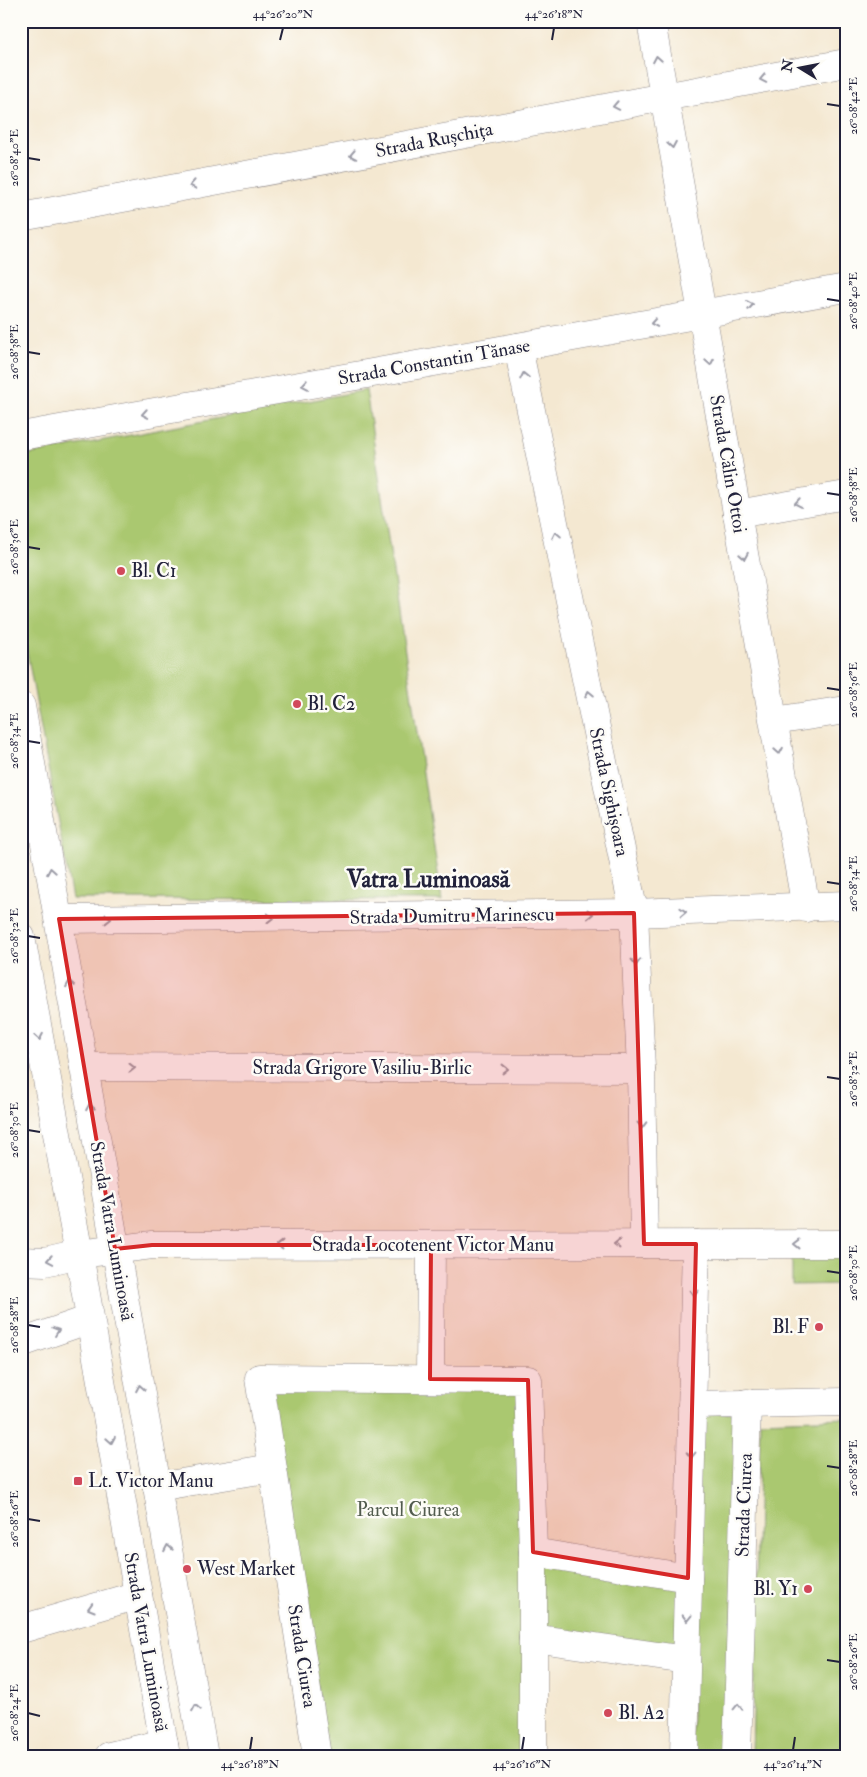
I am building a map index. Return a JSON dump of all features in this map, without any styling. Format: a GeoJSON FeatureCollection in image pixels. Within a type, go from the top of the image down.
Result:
{"type":"FeatureCollection","features":[{"type":"Feature","properties":{"kind":"street","name":"Strada Călin Ottoi"},"geometry":{"type":"LineString","coordinates":[[651,21],[806,908]]}},
{"type":"Feature","properties":{"kind":"street","name":"Strada Rușchița"},"geometry":{"type":"LineString","coordinates":[[21,217],[846,63]]}},
{"type":"Feature","properties":{"kind":"street","name":"Strada Constantin Tănase"},"geometry":{"type":"LineString","coordinates":[[21,436],[846,288]]}},
{"type":"Feature","properties":{"kind":"street","name":"Strada Sighișoara"},"geometry":{"type":"LineString","coordinates":[[518,347],[634,913],[644,1244]]}},
{"type":"Feature","properties":{"kind":"street"},"geometry":{"type":"LineString","coordinates":[[737,514],[846,495]]}},
{"type":"Feature","properties":{"kind":"street","name":"Strada Vatra Luminoasă"},"geometry":{"type":"LineString","coordinates":[[21,706],[204,1756]]}},
{"type":"Feature","properties":{"kind":"street"},"geometry":{"type":"LineString","coordinates":[[774,721],[846,710]]}},
{"type":"Feature","properties":{"kind":"street","name":"Strada Dumitru Marinescu"},"geometry":{"type":"LineString","coordinates":[[59,919],[634,913],[846,905]]}},
{"type":"Feature","properties":{"kind":"street","name":"Strada Vatra Luminoasă"},"geometry":{"type":"LineString","coordinates":[[21,937],[79,1254],[165,1749]]}},
{"type":"Feature","properties":{"kind":"street","name":"Strada Grigore Vasiliu-Birlic"},"geometry":{"type":"LineString","coordinates":[[84,1067],[640,1069]]}},
{"type":"Feature","properties":{"kind":"street"},"geometry":{"type":"LineString","coordinates":[[684,1756],[696,1244]]}},
{"type":"Feature","properties":{"kind":"street","name":"Strada Locotenent Victor Manu"},"geometry":{"type":"LineString","coordinates":[[21,1261],[45,1262],[79,1254],[152,1245],[846,1244]]}},
{"type":"Feature","properties":{"kind":"street"},"geometry":{"type":"LineString","coordinates":[[430,1379],[431,1245]]}},
{"type":"Feature","properties":{"kind":"street"},"geometry":{"type":"LineString","coordinates":[[21,1343],[90,1319]]}},
{"type":"Feature","properties":{"kind":"street","name":"Strada Ciurea"},"geometry":{"type":"LineString","coordinates":[[317,1756],[259,1378],[528,1380],[533,1552],[533,1756]]}},
{"type":"Feature","properties":{"kind":"street"},"geometry":{"type":"LineString","coordinates":[[692,1405],[846,1402]]}},
{"type":"Feature","properties":{"kind":"street","name":"Strada Ciurea"},"geometry":{"type":"LineString","coordinates":[[737,1756],[747,1404]]}},
{"type":"Feature","properties":{"kind":"street"},"geometry":{"type":"LineString","coordinates":[[157,1487],[272,1468]]}},
{"type":"Feature","properties":{"kind":"street"},"geometry":{"type":"LineString","coordinates":[[533,1552],[688,1578]]}},
{"type":"Feature","properties":{"kind":"street"},"geometry":{"type":"LineString","coordinates":[[21,1629],[138,1595]]}},
{"type":"Feature","properties":{"kind":"street"},"geometry":{"type":"LineString","coordinates":[[534,1638],[686,1660]]}},
{"type":"Feature","properties":{"kind":"street"},"geometry":{"type":"LineString","coordinates":[[109,1756],[165,1749]]}},
{"type":"Feature","properties":{"kind":"highlighted area"},"geometry":{"type":"Polygon","coordinates":[[[634,913],[644,1244],[696,1244],[688,1578],[533,1552],[528,1380],[430,1379],[431,1245],[152,1245],[115,1249],[59,919],[634,913]]]}},
{"type":"Feature","properties":{"kind":"green space"},"geometry":{"type":"Polygon","coordinates":[[[366,390],[442,900],[72,899],[21,619],[21,456],[366,390]]]}},
{"type":"Feature","properties":{"kind":"green space"},"geometry":{"type":"Polygon","coordinates":[[[792,1254],[846,1254],[846,1284],[792,1285],[792,1254]]]}},
{"type":"Feature","properties":{"kind":"green space","name":"Parcul Ciurea"},"geometry":{"type":"Polygon","coordinates":[[[269,1386],[520,1387],[527,1557],[682,1583],[680,1655],[528,1632],[528,1756],[328,1756],[269,1386]]]}},
{"type":"Feature","properties":{"kind":"green space"},"geometry":{"type":"Polygon","coordinates":[[[699,1413],[739,1413],[728,1756],[691,1756],[699,1413]]]}},
{"type":"Feature","properties":{"kind":"green space"},"geometry":{"type":"Polygon","coordinates":[[[846,1418],[846,1756],[752,1756],[760,1421],[846,1418]]]}},
{"type":"Feature","properties":{"kind":"place","name":"Bl. C1"},"geometry":{"type":"Point","coordinates":[121,571]}},
{"type":"Feature","properties":{"kind":"place","name":"Bl. C2"},"geometry":{"type":"Point","coordinates":[297,704]}},
{"type":"Feature","properties":{"kind":"place","name":"Bl. F"},"geometry":{"type":"Point","coordinates":[819,1327]}},
{"type":"Feature","properties":{"kind":"place","name":"Lt. Victor Manu"},"geometry":{"type":"Point","coordinates":[78,1481]}},
{"type":"Feature","properties":{"kind":"place","name":"West Market"},"geometry":{"type":"Point","coordinates":[187,1569]}},
{"type":"Feature","properties":{"kind":"place","name":"Bl. Y1"},"geometry":{"type":"Point","coordinates":[808,1589]}},
{"type":"Feature","properties":{"kind":"place","name":"Bl. A2"},"geometry":{"type":"Point","coordinates":[608,1713]}},
{"type":"Feature","properties":{"kind":"district","name":"Vatra Luminoasă"},"geometry":{"type":"Point","coordinates":[428,879]}}]}
